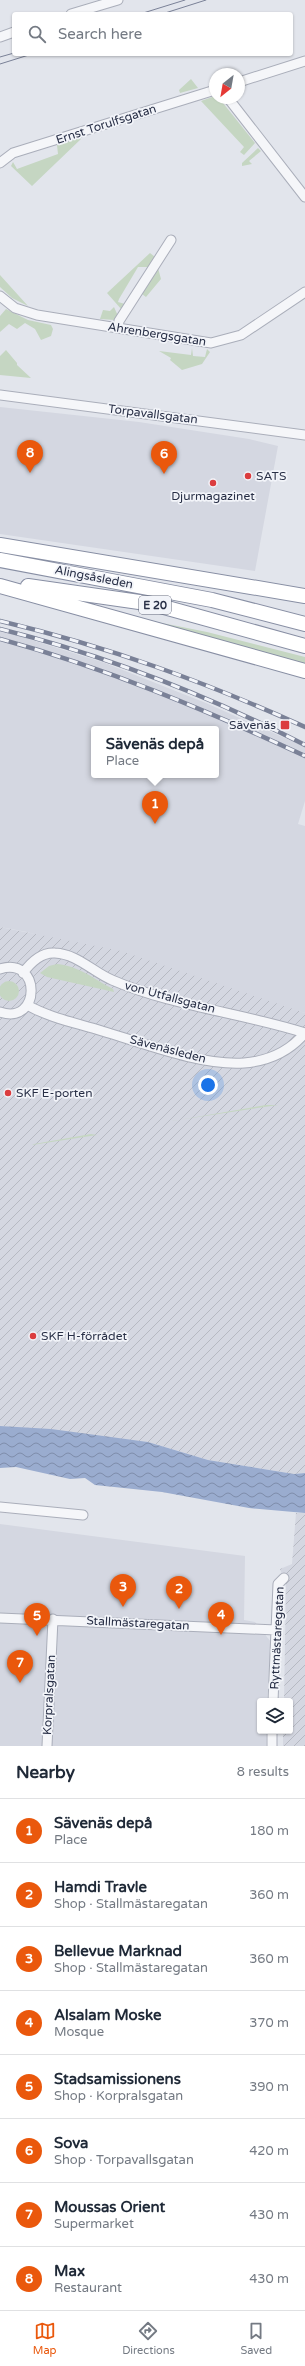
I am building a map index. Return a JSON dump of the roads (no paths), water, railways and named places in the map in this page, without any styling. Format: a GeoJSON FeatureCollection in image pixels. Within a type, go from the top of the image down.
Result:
{"type":"FeatureCollection","features":[{"type":"Feature","properties":{"kind":"highway"},"geometry":{"type":"LineString","coordinates":[[0,545],[305,596]]}},
{"type":"Feature","properties":{"kind":"highway","name":"Alingsåsleden"},"geometry":{"type":"LineString","coordinates":[[0,560],[212,600],[305,624]]}},
{"type":"Feature","properties":{"kind":"highway","name":"E 20"},"geometry":{"type":"LineString","coordinates":[[0,582],[153,604],[303,645]]}},
{"type":"Feature","properties":{"kind":"highway"},"geometry":{"type":"LineString","coordinates":[[0,586],[305,671]]}},
{"type":"Feature","properties":{"kind":"street"},"geometry":{"type":"LineString","coordinates":[[78,12],[118,0]]}},
{"type":"Feature","properties":{"kind":"street"},"geometry":{"type":"LineString","coordinates":[[0,37],[12,33]]}},
{"type":"Feature","properties":{"kind":"street"},"geometry":{"type":"LineString","coordinates":[[245,80],[305,61]]}},
{"type":"Feature","properties":{"kind":"street","name":"Ernst Torulfsgatan"},"geometry":{"type":"LineString","coordinates":[[0,163],[13,153],[209,92]]}},
{"type":"Feature","properties":{"kind":"street"},"geometry":{"type":"LineString","coordinates":[[233,104],[305,197]]}},
{"type":"Feature","properties":{"kind":"street"},"geometry":{"type":"LineString","coordinates":[[118,328],[119,321],[171,240]]}},
{"type":"Feature","properties":{"kind":"street","name":"Ahrenbergsgatan"},"geometry":{"type":"LineString","coordinates":[[0,296],[24,312],[211,343],[242,335],[305,292]]}},
{"type":"Feature","properties":{"kind":"street","name":"Torpavallsgatan"},"geometry":{"type":"LineString","coordinates":[[0,395],[305,435]]}},
{"type":"Feature","properties":{"kind":"street","name":"von Utfallsgatan"},"geometry":{"type":"LineString","coordinates":[[23,972],[38,957],[48,953],[62,954],[82,962],[110,979],[140,991],[305,1033]]}},
{"type":"Feature","properties":{"kind":"street"},"geometry":{"type":"LineString","coordinates":[[0,969],[14,968],[23,972],[28,978],[32,990],[27,1005],[13,1014],[0,1012]]}},
{"type":"Feature","properties":{"kind":"street","name":"Sävenäsleden"},"geometry":{"type":"LineString","coordinates":[[27,1005],[59,1018],[212,1061],[236,1064],[263,1060],[287,1049],[305,1033]]}},
{"type":"Feature","properties":{"kind":"street"},"geometry":{"type":"LineString","coordinates":[[0,1507],[83,1515]]}},
{"type":"Feature","properties":{"kind":"street","name":"Ryttmästaregatan"},"geometry":{"type":"LineString","coordinates":[[273,1698],[278,1584],[284,1578]]}},
{"type":"Feature","properties":{"kind":"street","name":"Stallmästaregatan"},"geometry":{"type":"LineString","coordinates":[[0,1618],[53,1619],[276,1630]]}},
{"type":"Feature","properties":{"kind":"street","name":"Korpralsgatan"},"geometry":{"type":"LineString","coordinates":[[47,1746],[53,1619]]}},
{"type":"Feature","properties":{"kind":"street"},"geometry":{"type":"LineString","coordinates":[[272,1734],[272,1746]]}},
{"type":"Feature","properties":{"kind":"water"},"geometry":{"type":"Polygon","coordinates":[[[0,1426],[51,1429],[148,1442],[208,1460],[294,1474],[305,1473],[305,1513],[249,1508],[162,1492],[95,1485],[85,1478],[70,1479],[16,1467],[0,1468],[0,1426]]]}},
{"type":"Feature","properties":{"kind":"tram line"},"geometry":{"type":"LineString","coordinates":[[146,12],[185,0]]}},
{"type":"Feature","properties":{"kind":"tram line"},"geometry":{"type":"LineString","coordinates":[[168,12],[206,0]]}},
{"type":"Feature","properties":{"kind":"tram line"},"geometry":{"type":"LineString","coordinates":[[0,57],[12,54]]}},
{"type":"Feature","properties":{"kind":"tram line"},"geometry":{"type":"LineString","coordinates":[[0,64],[26,56]]}},
{"type":"Feature","properties":{"kind":"railway"},"geometry":{"type":"LineString","coordinates":[[0,621],[79,642],[155,666],[267,710],[305,727]]}},
{"type":"Feature","properties":{"kind":"railway"},"geometry":{"type":"LineString","coordinates":[[0,629],[78,651],[156,678],[269,727],[305,745]]}},
{"type":"Feature","properties":{"kind":"railway"},"geometry":{"type":"LineString","coordinates":[[0,639],[78,663],[155,691],[230,722],[305,756]]}},
{"type":"Feature","properties":{"kind":"place","name":"Max"},"geometry":{"type":"Point","coordinates":[30,473]}},
{"type":"Feature","properties":{"kind":"place","name":"Sova"},"geometry":{"type":"Point","coordinates":[164,474]}},
{"type":"Feature","properties":{"kind":"place","name":"SATS"},"geometry":{"type":"Point","coordinates":[248,476]}},
{"type":"Feature","properties":{"kind":"place","name":"Djurmagazinet"},"geometry":{"type":"Point","coordinates":[213,483]}},
{"type":"Feature","properties":{"kind":"place","name":"Sävenäs"},"geometry":{"type":"Point","coordinates":[285,725]}},
{"type":"Feature","properties":{"kind":"place","name":"Sävenäs depå"},"geometry":{"type":"Point","coordinates":[155,824]}},
{"type":"Feature","properties":{"kind":"place","name":"SKF E-porten"},"geometry":{"type":"Point","coordinates":[8,1093]}},
{"type":"Feature","properties":{"kind":"place","name":"SKF H-förrådet"},"geometry":{"type":"Point","coordinates":[33,1336]}},
{"type":"Feature","properties":{"kind":"place","name":"Bellevue Marknad"},"geometry":{"type":"Point","coordinates":[123,1607]}},
{"type":"Feature","properties":{"kind":"place","name":"Hamdi Travle"},"geometry":{"type":"Point","coordinates":[179,1609]}},
{"type":"Feature","properties":{"kind":"place","name":"Alsalam Moske"},"geometry":{"type":"Point","coordinates":[221,1635]}},
{"type":"Feature","properties":{"kind":"place","name":"Stadsamissionens"},"geometry":{"type":"Point","coordinates":[37,1636]}},
{"type":"Feature","properties":{"kind":"place","name":"Moussas Orient"},"geometry":{"type":"Point","coordinates":[20,1683]}}]}
